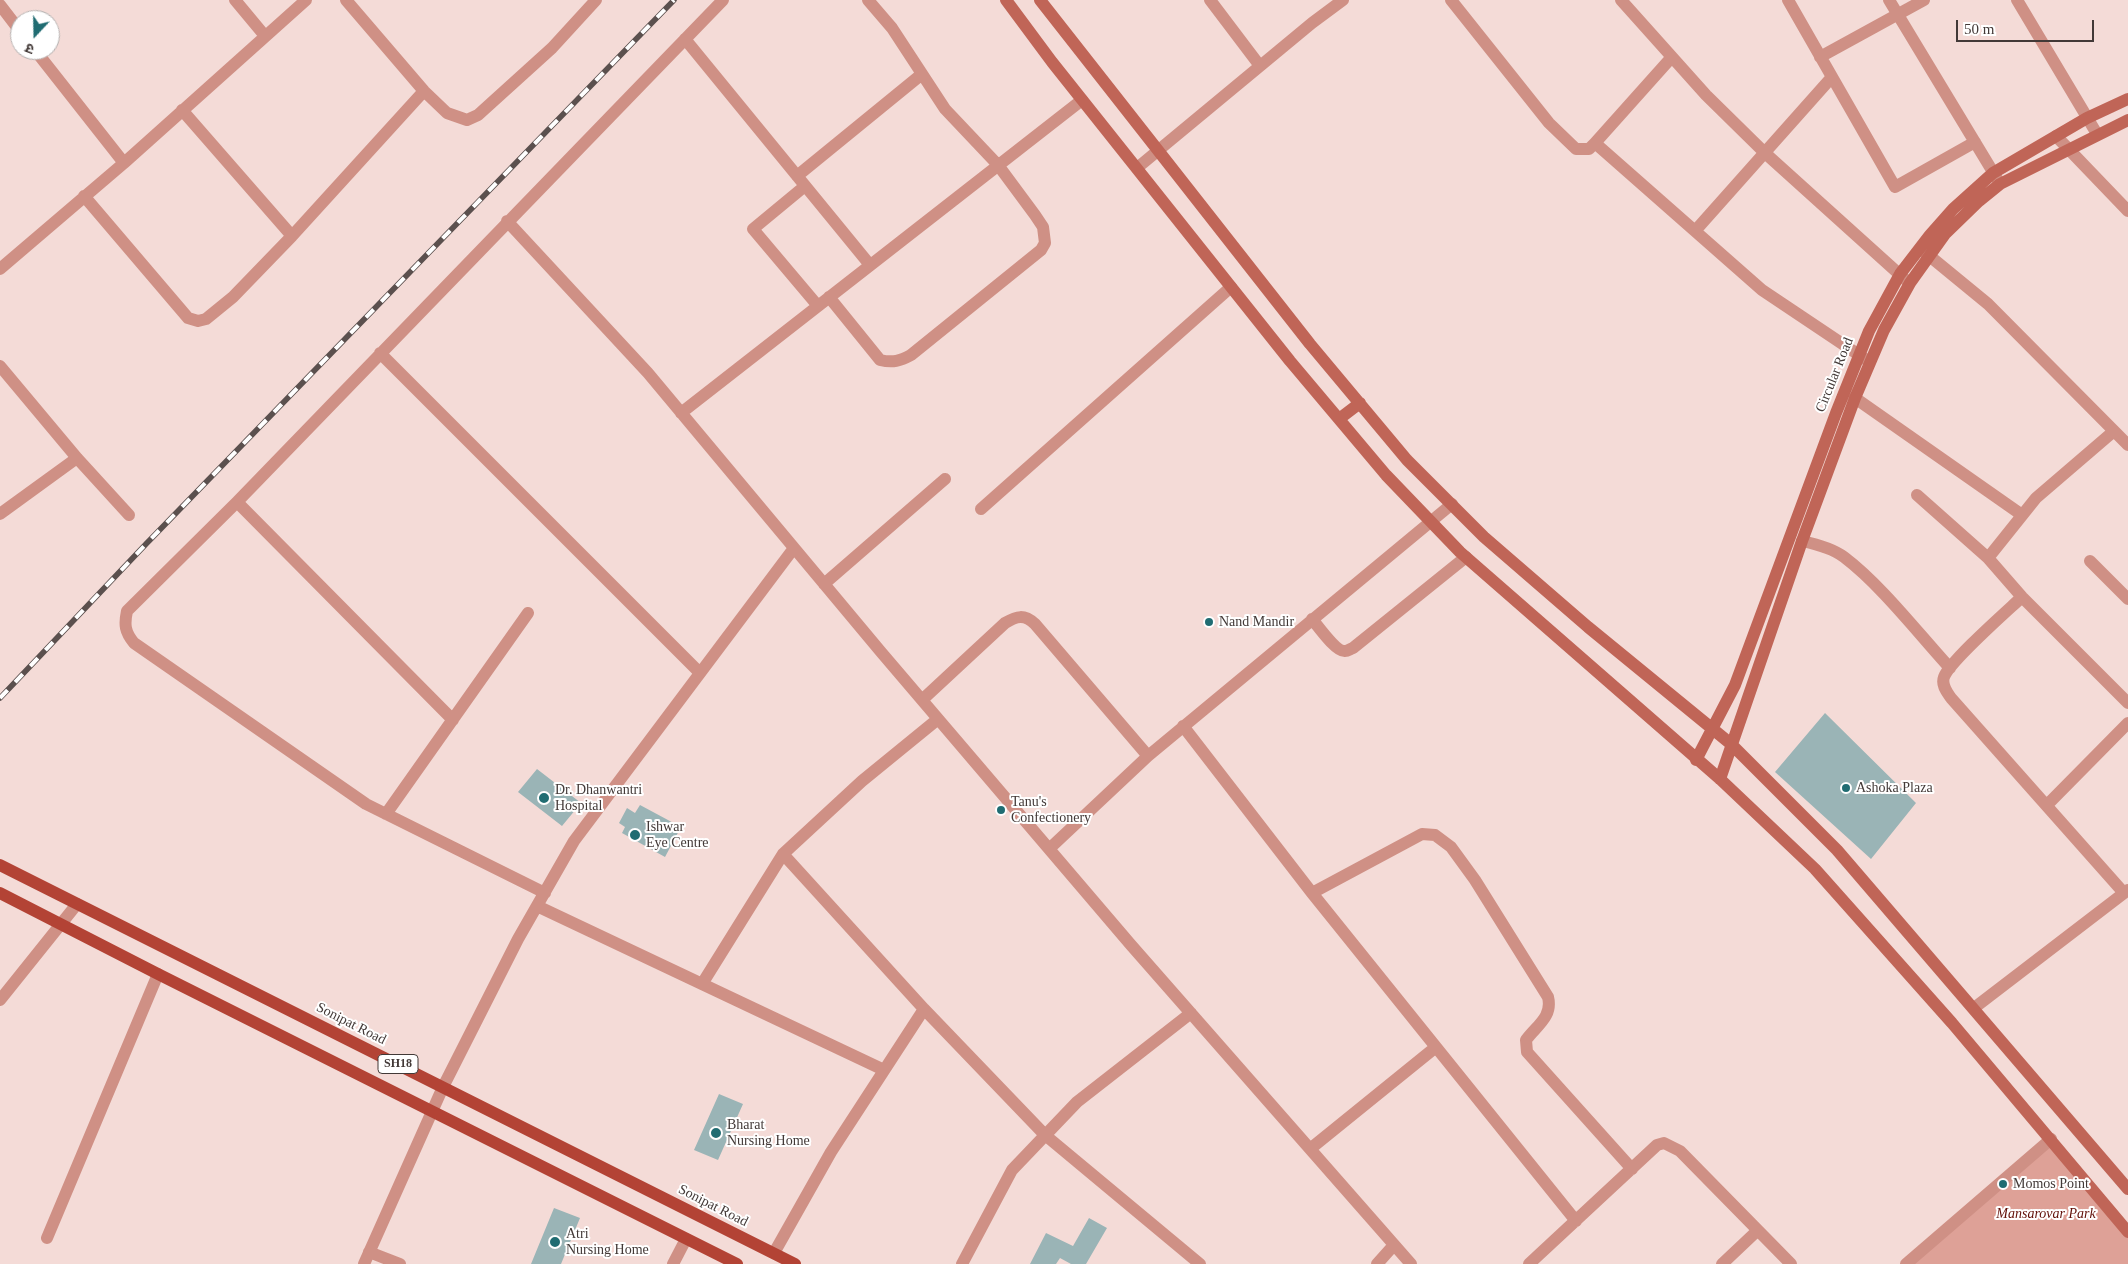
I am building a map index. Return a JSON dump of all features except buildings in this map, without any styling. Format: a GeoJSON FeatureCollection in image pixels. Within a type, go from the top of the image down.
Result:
{"type":"FeatureCollection","features":[{"type":"Feature","properties":{"kind":"main road"},"geometry":{"type":"LineString","coordinates":[[1006,0],[1082,100],[1386,475],[1466,557],[1720,779],[1815,869],[1952,1023],[2051,1138],[2128,1232]]}},
{"type":"Feature","properties":{"kind":"main road"},"geometry":{"type":"LineString","coordinates":[[1040,0],[1310,344],[1407,460],[1484,537],[1580,621],[1731,744],[1837,850],[2128,1189]]}},
{"type":"Feature","properties":{"kind":"main road","name":"Circular Road"},"geometry":{"type":"LineString","coordinates":[[1696,760],[1735,684],[1836,413],[1865,359],[1884,330],[1910,283],[1924,252],[1953,209],[1993,173],[2087,118],[2128,99]]}},
{"type":"Feature","properties":{"kind":"main road","name":"Circular Road"},"geometry":{"type":"LineString","coordinates":[[1720,779],[1802,541],[1855,398],[1876,317],[1900,274],[1945,234],[1965,213],[2000,184],[2128,120]]}},
{"type":"Feature","properties":{"kind":"main road"},"geometry":{"type":"LineString","coordinates":[[1339,419],[1360,403]]}},
{"type":"Feature","properties":{"kind":"main road","name":"Sonipat Road"},"geometry":{"type":"LineString","coordinates":[[0,865],[795,1264]]}},
{"type":"Feature","properties":{"kind":"main road","name":"SH18"},"geometry":{"type":"LineString","coordinates":[[0,893],[737,1264]]}},
{"type":"Feature","properties":{"kind":"street"},"geometry":{"type":"LineString","coordinates":[[235,0],[265,36]]}},
{"type":"Feature","properties":{"kind":"street"},"geometry":{"type":"LineString","coordinates":[[0,268],[124,162],[306,0]]}},
{"type":"Feature","properties":{"kind":"street"},"geometry":{"type":"LineString","coordinates":[[346,0],[424,90],[447,112],[455,117],[467,120],[478,115],[552,48],[596,0]]}},
{"type":"Feature","properties":{"kind":"street"},"geometry":{"type":"LineString","coordinates":[[545,893],[366,804],[142,650],[126,633],[124,623],[127,610],[237,502],[724,0]]}},
{"type":"Feature","properties":{"kind":"street"},"geometry":{"type":"LineString","coordinates":[[830,297],[880,360],[900,361],[911,355],[1041,250],[1045,243],[1043,228],[998,165],[945,109],[892,28],[868,0]]}},
{"type":"Feature","properties":{"kind":"street"},"geometry":{"type":"LineString","coordinates":[[1210,0],[1260,66]]}},
{"type":"Feature","properties":{"kind":"street"},"geometry":{"type":"LineString","coordinates":[[1451,0],[1548,123],[1576,149],[1589,149],[1671,58]]}},
{"type":"Feature","properties":{"kind":"street"},"geometry":{"type":"LineString","coordinates":[[1621,0],[1671,58],[1765,153],[1910,283]]}},
{"type":"Feature","properties":{"kind":"street"},"geometry":{"type":"LineString","coordinates":[[1788,0],[1895,187],[1974,142]]}},
{"type":"Feature","properties":{"kind":"street"},"geometry":{"type":"LineString","coordinates":[[1889,0],[2000,184]]}},
{"type":"Feature","properties":{"kind":"street"},"geometry":{"type":"LineString","coordinates":[[1820,57],[1924,0]]}},
{"type":"Feature","properties":{"kind":"street"},"geometry":{"type":"LineString","coordinates":[[2017,0],[2098,134]]}},
{"type":"Feature","properties":{"kind":"street"},"geometry":{"type":"LineString","coordinates":[[1137,168],[1335,2]]}},
{"type":"Feature","properties":{"kind":"street"},"geometry":{"type":"LineString","coordinates":[[0,5],[10,18],[0,27]]}},
{"type":"Feature","properties":{"kind":"street"},"geometry":{"type":"LineString","coordinates":[[685,39],[870,265]]}},
{"type":"Feature","properties":{"kind":"street"},"geometry":{"type":"LineString","coordinates":[[43,60],[124,162]]}},
{"type":"Feature","properties":{"kind":"street"},"geometry":{"type":"LineString","coordinates":[[818,306],[753,229],[801,181],[922,74]]}},
{"type":"Feature","properties":{"kind":"street"},"geometry":{"type":"LineString","coordinates":[[1695,231],[1832,77]]}},
{"type":"Feature","properties":{"kind":"street"},"geometry":{"type":"LineString","coordinates":[[84,196],[188,318],[198,321],[206,320],[233,297],[292,236],[424,90]]}},
{"type":"Feature","properties":{"kind":"street"},"geometry":{"type":"LineString","coordinates":[[681,413],[1082,100]]}},
{"type":"Feature","properties":{"kind":"street"},"geometry":{"type":"LineString","coordinates":[[182,110],[292,236]]}},
{"type":"Feature","properties":{"kind":"street"},"geometry":{"type":"LineString","coordinates":[[2056,136],[2128,211]]}},
{"type":"Feature","properties":{"kind":"street"},"geometry":{"type":"LineString","coordinates":[[1595,143],[1762,290],[1865,359]]}},
{"type":"Feature","properties":{"kind":"street"},"geometry":{"type":"LineString","coordinates":[[508,221],[648,373],[1049,849],[1411,1264]]}},
{"type":"Feature","properties":{"kind":"street"},"geometry":{"type":"LineString","coordinates":[[1924,252],[1988,304],[2128,445]]}},
{"type":"Feature","properties":{"kind":"street"},"geometry":{"type":"LineString","coordinates":[[981,509],[1231,286]]}},
{"type":"Feature","properties":{"kind":"street"},"geometry":{"type":"LineString","coordinates":[[380,353],[700,673]]}},
{"type":"Feature","properties":{"kind":"street"},"geometry":{"type":"LineString","coordinates":[[0,366],[77,458],[128,515]]}},
{"type":"Feature","properties":{"kind":"street"},"geometry":{"type":"LineString","coordinates":[[1855,398],[2022,515]]}},
{"type":"Feature","properties":{"kind":"street"},"geometry":{"type":"LineString","coordinates":[[1988,558],[2036,498],[2114,431]]}},
{"type":"Feature","properties":{"kind":"street"},"geometry":{"type":"LineString","coordinates":[[0,514],[77,458]]}},
{"type":"Feature","properties":{"kind":"street"},"geometry":{"type":"LineString","coordinates":[[824,584],[945,479]]}},
{"type":"Feature","properties":{"kind":"street"},"geometry":{"type":"LineString","coordinates":[[1917,495],[1988,558],[2022,597],[2128,703]]}},
{"type":"Feature","properties":{"kind":"street"},"geometry":{"type":"LineString","coordinates":[[237,502],[453,720]]}},
{"type":"Feature","properties":{"kind":"street"},"geometry":{"type":"LineString","coordinates":[[1049,849],[1148,756],[1183,726],[1452,504]]}},
{"type":"Feature","properties":{"kind":"street"},"geometry":{"type":"LineString","coordinates":[[1802,541],[1818,544],[1843,556],[1870,580],[1950,668]]}},
{"type":"Feature","properties":{"kind":"street"},"geometry":{"type":"LineString","coordinates":[[364,1264],[443,1087],[518,939],[574,841],[794,548]]}},
{"type":"Feature","properties":{"kind":"street"},"geometry":{"type":"LineString","coordinates":[[1312,619],[1340,650],[1344,651],[1353,648],[1466,557]]}},
{"type":"Feature","properties":{"kind":"street"},"geometry":{"type":"LineString","coordinates":[[2090,560],[2128,599]]}},
{"type":"Feature","properties":{"kind":"street"},"geometry":{"type":"LineString","coordinates":[[1974,1008],[2126,892],[1951,698],[1944,687],[1943,678],[1950,668],[2022,597]]}},
{"type":"Feature","properties":{"kind":"street"},"geometry":{"type":"LineString","coordinates":[[386,814],[528,613]]}},
{"type":"Feature","properties":{"kind":"street"},"geometry":{"type":"LineString","coordinates":[[922,700],[1005,623],[1016,616],[1024,616],[1035,624],[1148,756]]}},
{"type":"Feature","properties":{"kind":"street"},"geometry":{"type":"LineString","coordinates":[[702,984],[783,854],[862,781],[938,719]]}},
{"type":"Feature","properties":{"kind":"street"},"geometry":{"type":"LineString","coordinates":[[2046,805],[2128,723]]}},
{"type":"Feature","properties":{"kind":"street"},"geometry":{"type":"LineString","coordinates":[[1183,726],[1312,893],[1576,1221]]}},
{"type":"Feature","properties":{"kind":"street"},"geometry":{"type":"LineString","coordinates":[[1312,893],[1422,834],[1435,835],[1450,846],[1475,880],[1548,997],[1550,1010],[1526,1040],[1527,1052],[1632,1169]]}},
{"type":"Feature","properties":{"kind":"street"},"geometry":{"type":"LineString","coordinates":[[783,854],[924,1009],[1045,1135],[1200,1264]]}},
{"type":"Feature","properties":{"kind":"street"},"geometry":{"type":"LineString","coordinates":[[0,1000],[77,904]]}},
{"type":"Feature","properties":{"kind":"street"},"geometry":{"type":"LineString","coordinates":[[537,906],[884,1070]]}},
{"type":"Feature","properties":{"kind":"street"},"geometry":{"type":"LineString","coordinates":[[47,1238],[158,974]]}},
{"type":"Feature","properties":{"kind":"street"},"geometry":{"type":"LineString","coordinates":[[774,1253],[830,1152],[924,1009]]}},
{"type":"Feature","properties":{"kind":"street"},"geometry":{"type":"LineString","coordinates":[[962,1264],[1012,1170],[1077,1102],[1191,1013]]}},
{"type":"Feature","properties":{"kind":"street"},"geometry":{"type":"LineString","coordinates":[[1310,1149],[1436,1047]]}},
{"type":"Feature","properties":{"kind":"street"},"geometry":{"type":"LineString","coordinates":[[1906,1264],[2051,1138]]}},
{"type":"Feature","properties":{"kind":"street"},"geometry":{"type":"LineString","coordinates":[[1529,1264],[1657,1145],[1664,1143],[1680,1150],[1791,1264]]}},
{"type":"Feature","properties":{"kind":"street"},"geometry":{"type":"LineString","coordinates":[[1722,1264],[1757,1231]]}},
{"type":"Feature","properties":{"kind":"street"},"geometry":{"type":"LineString","coordinates":[[673,1264],[686,1239]]}},
{"type":"Feature","properties":{"kind":"street"},"geometry":{"type":"LineString","coordinates":[[1376,1264],[1394,1245]]}},
{"type":"Feature","properties":{"kind":"street"},"geometry":{"type":"LineString","coordinates":[[369,1252],[400,1264]]}},
{"type":"Feature","properties":{"kind":"green space","name":"Mansarovar Park"},"geometry":{"type":"Polygon","coordinates":[[[2052,1141],[2128,1232],[2128,1264],[1912,1264],[2052,1141]]]}},
{"type":"Feature","properties":{"kind":"railway"},"geometry":{"type":"LineString","coordinates":[[0,698],[146,544],[674,0]]}},
{"type":"Feature","properties":{"kind":"place","name":"Nand Mandir"},"geometry":{"type":"Point","coordinates":[1209,622]}},
{"type":"Feature","properties":{"kind":"place","name":"Ashoka Plaza"},"geometry":{"type":"Point","coordinates":[1846,788]}},
{"type":"Feature","properties":{"kind":"place","name":"Dr. Dhanwantri Hospital"},"geometry":{"type":"Point","coordinates":[544,798]}},
{"type":"Feature","properties":{"kind":"place","name":"Tanu's Confectionery"},"geometry":{"type":"Point","coordinates":[1001,810]}},
{"type":"Feature","properties":{"kind":"place","name":"Ishwar Eye Centre"},"geometry":{"type":"Point","coordinates":[635,835]}},
{"type":"Feature","properties":{"kind":"place","name":"Bharat Nursing Home"},"geometry":{"type":"Point","coordinates":[716,1133]}},
{"type":"Feature","properties":{"kind":"place","name":"Momos Point"},"geometry":{"type":"Point","coordinates":[2003,1184]}},
{"type":"Feature","properties":{"kind":"place","name":"Atri Nursing Home"},"geometry":{"type":"Point","coordinates":[555,1242]}}]}
